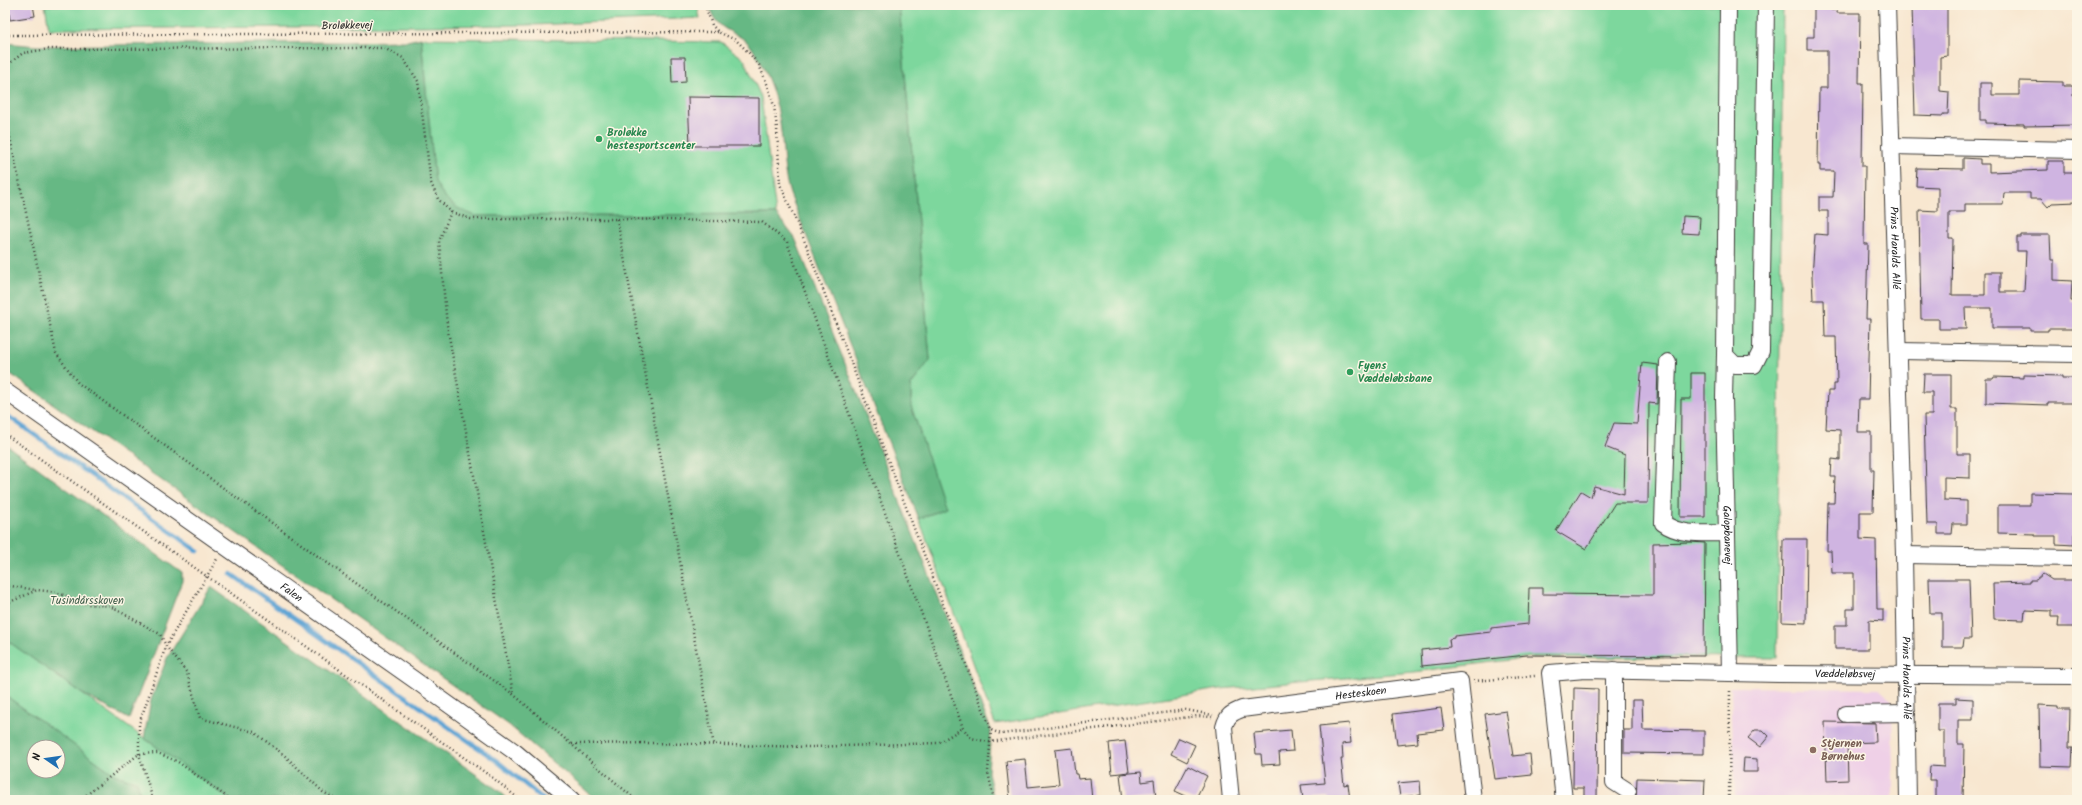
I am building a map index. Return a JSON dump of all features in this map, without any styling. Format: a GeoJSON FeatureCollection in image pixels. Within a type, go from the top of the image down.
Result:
{"type":"FeatureCollection","features":[{"type":"Feature","properties":{"kind":"street","name":"Galopbanevej"},"geometry":{"type":"LineString","coordinates":[[1728,5],[1724,398],[1730,672]]}},
{"type":"Feature","properties":{"kind":"street"},"geometry":{"type":"LineString","coordinates":[[1725,355],[1735,365],[1754,365],[1761,351],[1766,5]]}},
{"type":"Feature","properties":{"kind":"street","name":"Prins Haralds Allé"},"geometry":{"type":"LineString","coordinates":[[1887,5],[1904,555],[1908,800]]}},
{"type":"Feature","properties":{"kind":"street"},"geometry":{"type":"LineString","coordinates":[[1891,146],[2077,150]]}},
{"type":"Feature","properties":{"kind":"street"},"geometry":{"type":"LineString","coordinates":[[1898,351],[2077,354]]}},
{"type":"Feature","properties":{"kind":"street"},"geometry":{"type":"LineString","coordinates":[[1668,362],[1663,523],[1671,529],[1690,532],[1727,533]]}},
{"type":"Feature","properties":{"kind":"street","name":"Falen"},"geometry":{"type":"LineString","coordinates":[[5,391],[515,752],[572,800]]}},
{"type":"Feature","properties":{"kind":"street"},"geometry":{"type":"LineString","coordinates":[[1904,555],[2077,558]]}},
{"type":"Feature","properties":{"kind":"street","name":"Væddeløbsvej"},"geometry":{"type":"LineString","coordinates":[[1550,673],[1585,670],[1614,670],[2077,676]]}},
{"type":"Feature","properties":{"kind":"street"},"geometry":{"type":"LineString","coordinates":[[1614,670],[1614,782],[1628,791]]}},
{"type":"Feature","properties":{"kind":"street"},"geometry":{"type":"LineString","coordinates":[[1550,673],[1564,800]]}},
{"type":"Feature","properties":{"kind":"street"},"geometry":{"type":"LineString","coordinates":[[1460,680],[1473,800]]}},
{"type":"Feature","properties":{"kind":"street","name":"Hesteskoen"},"geometry":{"type":"LineString","coordinates":[[1226,718],[1233,712],[1242,709],[1460,680]]}},
{"type":"Feature","properties":{"kind":"street"},"geometry":{"type":"LineString","coordinates":[[1846,714],[1907,713]]}},
{"type":"Feature","properties":{"kind":"street"},"geometry":{"type":"LineString","coordinates":[[1226,718],[1224,738],[1231,800]]}},
{"type":"Feature","properties":{"kind":"path"},"geometry":{"type":"LineString","coordinates":[[706,5],[712,25],[718,32],[736,40],[749,53],[759,65],[768,86],[774,106],[777,128],[780,184],[806,244],[991,730],[988,772],[994,800]]}},
{"type":"Feature","properties":{"kind":"path","name":"Broløkkevej"},"geometry":{"type":"LineString","coordinates":[[5,35],[718,32]]}},
{"type":"Feature","properties":{"kind":"path"},"geometry":{"type":"LineString","coordinates":[[5,67],[24,53],[48,49],[384,48],[404,58],[418,81],[431,183],[438,199],[451,212],[471,219],[617,219],[762,222],[787,242],[963,728],[971,738],[989,742],[1198,716],[1226,718]]}},
{"type":"Feature","properties":{"kind":"path"},"geometry":{"type":"LineString","coordinates":[[5,114],[56,353],[78,383],[326,562],[514,694],[636,800]]}},
{"type":"Feature","properties":{"kind":"path"},"geometry":{"type":"LineString","coordinates":[[451,212],[439,241],[447,325],[514,694]]}},
{"type":"Feature","properties":{"kind":"path"},"geometry":{"type":"LineString","coordinates":[[617,219],[714,746]]}},
{"type":"Feature","properties":{"kind":"path"},"geometry":{"type":"LineString","coordinates":[[5,434],[493,778],[520,800]]}},
{"type":"Feature","properties":{"kind":"path"},"geometry":{"type":"LineString","coordinates":[[153,800],[139,754],[139,724],[166,646],[206,575],[225,546]]}},
{"type":"Feature","properties":{"kind":"path"},"geometry":{"type":"LineString","coordinates":[[5,585],[56,592],[87,604],[110,606],[160,634],[166,646],[187,673],[200,718],[254,732],[284,755],[323,792],[337,800]]}},
{"type":"Feature","properties":{"kind":"path"},"geometry":{"type":"LineString","coordinates":[[5,622],[10,602],[37,590]]}},
{"type":"Feature","properties":{"kind":"path"},"geometry":{"type":"LineString","coordinates":[[1729,800],[1730,672]]}},
{"type":"Feature","properties":{"kind":"path"},"geometry":{"type":"LineString","coordinates":[[1460,680],[1486,681],[1532,677],[1550,673]]}},
{"type":"Feature","properties":{"kind":"path"},"geometry":{"type":"LineString","coordinates":[[991,730],[1001,734],[1186,710],[1226,718]]}},
{"type":"Feature","properties":{"kind":"path"},"geometry":{"type":"LineString","coordinates":[[572,744],[809,747],[938,743],[963,728]]}},
{"type":"Feature","properties":{"kind":"path"},"geometry":{"type":"LineString","coordinates":[[80,800],[139,754],[158,753],[178,762],[230,800]]}},
{"type":"Feature","properties":{"kind":"shaded area","name":"Stjernen Børnehus"},"geometry":{"type":"Polygon","coordinates":[[[1731,687],[1879,689],[1892,700],[1893,800],[1735,800],[1731,687]]]}},
{"type":"Feature","properties":{"kind":"green space"},"geometry":{"type":"Polygon","coordinates":[[[45,5],[697,5],[700,18],[533,25],[49,29],[45,5]]]}},
{"type":"Feature","properties":{"kind":"green space"},"geometry":{"type":"Polygon","coordinates":[[[709,5],[899,5],[930,360],[911,385],[911,406],[945,508],[919,519],[790,194],[785,171],[778,110],[768,80],[759,60],[749,44],[717,22],[712,15],[709,5]]]}},
{"type":"Feature","properties":{"kind":"green space","name":"Fyens Væddeløbsbane"},"geometry":{"type":"Polygon","coordinates":[[[899,5],[1783,5],[1777,658],[1533,657],[1414,672],[1220,689],[995,724],[919,519],[945,508],[911,406],[911,385],[930,359],[899,5]]]}},
{"type":"Feature","properties":{"kind":"green space","name":"Broløkke hestesportscenter"},"geometry":{"type":"Polygon","coordinates":[[[421,38],[721,42],[744,59],[761,97],[776,214],[476,216],[461,210],[447,200],[435,182],[421,38]]]}},
{"type":"Feature","properties":{"kind":"green space"},"geometry":{"type":"Polygon","coordinates":[[[421,38],[435,182],[443,195],[452,204],[462,210],[476,216],[776,214],[795,238],[991,730],[988,772],[994,800],[597,800],[509,725],[5,370],[5,43],[37,46],[407,41],[421,38]]]}},
{"type":"Feature","properties":{"kind":"green space","name":"Tusindårsskoven"},"geometry":{"type":"Polygon","coordinates":[[[5,444],[182,573],[182,581],[129,719],[81,693],[5,639],[5,444]]]}},
{"type":"Feature","properties":{"kind":"green space"},"geometry":{"type":"Polygon","coordinates":[[[211,587],[498,790],[509,800],[231,800],[144,738],[151,700],[167,658],[211,587]]]}},
{"type":"Feature","properties":{"kind":"green space"},"geometry":{"type":"Polygon","coordinates":[[[5,639],[231,800],[142,800],[137,782],[114,774],[5,695],[5,639]]]}},
{"type":"Feature","properties":{"kind":"green space"},"geometry":{"type":"Polygon","coordinates":[[[5,695],[66,739],[26,739],[26,779],[66,779],[66,739],[114,774],[137,782],[142,800],[5,800],[5,695]]]}},
{"type":"Feature","properties":{"kind":"building"},"geometry":{"type":"Polygon","coordinates":[[[8,5],[33,5],[35,16],[10,20],[8,5]]]}},
{"type":"Feature","properties":{"kind":"building"},"geometry":{"type":"Polygon","coordinates":[[[1814,5],[1830,5],[1831,10],[1837,10],[1837,13],[1860,13],[1859,83],[1863,83],[1862,166],[1865,166],[1864,244],[1868,244],[1866,319],[1870,319],[1868,399],[1859,399],[1858,432],[1871,432],[1871,470],[1874,470],[1873,512],[1860,512],[1860,539],[1876,540],[1877,609],[1883,609],[1883,621],[1869,620],[1869,649],[1835,649],[1835,625],[1847,625],[1847,609],[1854,609],[1854,573],[1832,573],[1831,551],[1827,551],[1828,503],[1834,503],[1835,477],[1831,477],[1832,459],[1840,460],[1840,430],[1826,429],[1828,391],[1834,391],[1834,384],[1837,384],[1836,337],[1825,337],[1824,300],[1813,300],[1812,277],[1815,234],[1828,235],[1828,211],[1819,211],[1819,197],[1833,197],[1834,171],[1820,171],[1820,165],[1818,165],[1819,88],[1827,88],[1827,50],[1807,50],[1807,37],[1814,37],[1814,5]]]}},
{"type":"Feature","properties":{"kind":"building"},"geometry":{"type":"Polygon","coordinates":[[[1947,5],[1947,56],[1940,57],[1940,91],[1949,92],[1948,114],[1943,114],[1943,116],[1915,115],[1912,6],[1947,5]]]}},
{"type":"Feature","properties":{"kind":"building"},"geometry":{"type":"Polygon","coordinates":[[[671,57],[685,57],[686,82],[672,83],[671,57]]]}},
{"type":"Feature","properties":{"kind":"building"},"geometry":{"type":"Polygon","coordinates":[[[2019,81],[2063,82],[2063,86],[2073,86],[2073,96],[2077,96],[2077,125],[2024,126],[2024,124],[1986,123],[1986,120],[1980,120],[1980,83],[1992,83],[1992,95],[2019,95],[2019,81]]]}},
{"type":"Feature","properties":{"kind":"building"},"geometry":{"type":"Polygon","coordinates":[[[688,97],[759,98],[759,146],[690,146],[688,97]]]}},
{"type":"Feature","properties":{"kind":"building"},"geometry":{"type":"Polygon","coordinates":[[[1963,158],[1980,159],[1980,164],[1989,164],[1989,172],[2048,170],[2048,161],[2064,161],[2064,173],[2077,173],[2077,202],[2052,203],[2048,207],[2041,199],[2030,199],[2030,193],[2004,193],[2003,204],[1965,204],[1965,212],[1949,212],[1949,238],[1953,238],[1952,295],[1985,295],[1985,272],[2000,272],[2000,292],[2024,292],[2026,251],[2017,251],[2017,237],[2021,237],[2021,235],[2050,235],[2051,260],[2054,260],[2054,280],[2072,281],[2071,301],[2077,301],[2077,329],[2048,329],[2048,331],[2030,331],[2030,328],[1992,328],[1992,308],[1965,308],[1966,329],[1939,329],[1939,319],[1921,319],[1919,210],[1938,211],[1938,187],[1916,186],[1917,168],[1963,169],[1963,158]]]}},
{"type":"Feature","properties":{"kind":"building"},"geometry":{"type":"Polygon","coordinates":[[[1683,216],[1700,217],[1699,234],[1682,233],[1683,216]]]}},
{"type":"Feature","properties":{"kind":"building"},"geometry":{"type":"Polygon","coordinates":[[[1642,363],[1658,365],[1657,404],[1649,403],[1648,503],[1615,503],[1586,549],[1556,531],[1581,491],[1591,497],[1594,486],[1624,494],[1625,455],[1605,447],[1614,423],[1637,424],[1642,363]]]}},
{"type":"Feature","properties":{"kind":"building"},"geometry":{"type":"Polygon","coordinates":[[[1691,373],[1705,373],[1705,517],[1680,517],[1681,399],[1691,399],[1691,373]]]}},
{"type":"Feature","properties":{"kind":"building"},"geometry":{"type":"Polygon","coordinates":[[[1924,374],[1951,374],[1951,409],[1957,409],[1957,454],[1970,454],[1970,478],[1944,477],[1944,500],[1967,501],[1967,524],[1953,524],[1952,534],[1938,534],[1938,524],[1927,524],[1924,415],[1932,415],[1932,392],[1923,392],[1924,374]]]}},
{"type":"Feature","properties":{"kind":"building"},"geometry":{"type":"Polygon","coordinates":[[[2024,375],[2077,378],[2077,403],[2048,403],[2048,405],[1986,403],[1986,379],[1993,379],[1994,377],[2024,378],[2024,375]]]}},
{"type":"Feature","properties":{"kind":"building"},"geometry":{"type":"Polygon","coordinates":[[[2030,493],[2074,494],[2074,505],[2077,506],[2077,534],[2074,534],[2074,545],[2056,544],[2056,536],[1998,533],[1998,505],[2030,505],[2030,493]]]}},
{"type":"Feature","properties":{"kind":"building"},"geometry":{"type":"Polygon","coordinates":[[[1783,539],[1807,539],[1806,623],[1782,622],[1783,539]]]}},
{"type":"Feature","properties":{"kind":"building"},"geometry":{"type":"Polygon","coordinates":[[[1653,543],[1705,543],[1704,656],[1527,655],[1422,666],[1421,650],[1450,647],[1449,639],[1454,638],[1454,636],[1491,632],[1491,628],[1528,624],[1529,588],[1542,588],[1542,594],[1653,595],[1653,543]]]}},
{"type":"Feature","properties":{"kind":"building"},"geometry":{"type":"Polygon","coordinates":[[[2043,574],[2052,580],[2077,580],[2077,627],[2058,627],[2059,617],[2051,617],[2051,611],[2025,610],[2024,620],[1994,619],[1993,583],[2030,582],[2030,580],[2036,580],[2043,574]]]}},
{"type":"Feature","properties":{"kind":"building"},"geometry":{"type":"Polygon","coordinates":[[[1929,579],[1969,579],[1971,639],[1964,639],[1963,647],[1942,647],[1942,613],[1930,613],[1929,579]]]}},
{"type":"Feature","properties":{"kind":"building"},"geometry":{"type":"Polygon","coordinates":[[[1574,688],[1598,689],[1597,800],[1584,800],[1584,788],[1573,788],[1574,688]]]}},
{"type":"Feature","properties":{"kind":"building"},"geometry":{"type":"Polygon","coordinates":[[[1956,698],[1973,699],[1973,720],[1958,720],[1958,744],[1964,744],[1963,800],[1936,800],[1936,780],[1929,780],[1930,766],[1944,767],[1944,731],[1938,731],[1938,703],[1956,703],[1956,698]]]}},
{"type":"Feature","properties":{"kind":"building"},"geometry":{"type":"Polygon","coordinates":[[[1632,700],[1642,700],[1643,730],[1704,731],[1704,754],[1624,753],[1624,730],[1632,730],[1632,700]]]}},
{"type":"Feature","properties":{"kind":"building"},"geometry":{"type":"Polygon","coordinates":[[[2039,705],[2058,706],[2058,709],[2070,709],[2069,748],[2073,748],[2072,767],[2040,766],[2039,705]]]}},
{"type":"Feature","properties":{"kind":"building"},"geometry":{"type":"Polygon","coordinates":[[[1441,708],[1444,730],[1417,733],[1418,743],[1397,745],[1393,714],[1441,708]]]}},
{"type":"Feature","properties":{"kind":"building"},"geometry":{"type":"Polygon","coordinates":[[[1506,711],[1513,756],[1530,754],[1532,775],[1495,779],[1485,714],[1506,711]]]}},
{"type":"Feature","properties":{"kind":"building"},"geometry":{"type":"Polygon","coordinates":[[[1825,722],[1875,723],[1876,742],[1847,743],[1848,780],[1827,781],[1825,722]]]}},
{"type":"Feature","properties":{"kind":"building"},"geometry":{"type":"Polygon","coordinates":[[[1349,723],[1351,743],[1342,744],[1343,759],[1341,759],[1344,785],[1348,784],[1350,800],[1329,800],[1328,797],[1303,799],[1301,785],[1325,783],[1319,726],[1349,723]]]}},
{"type":"Feature","properties":{"kind":"building"},"geometry":{"type":"Polygon","coordinates":[[[1291,730],[1293,751],[1279,752],[1280,764],[1262,765],[1261,754],[1256,754],[1254,733],[1291,730]]]}},
{"type":"Feature","properties":{"kind":"building"},"geometry":{"type":"Polygon","coordinates":[[[1755,730],[1763,730],[1769,736],[1760,747],[1748,738],[1755,730]]]}},
{"type":"Feature","properties":{"kind":"building"},"geometry":{"type":"Polygon","coordinates":[[[1179,738],[1195,745],[1187,762],[1171,754],[1179,738]]]}},
{"type":"Feature","properties":{"kind":"building"},"geometry":{"type":"Polygon","coordinates":[[[1125,741],[1129,772],[1112,774],[1109,743],[1125,741]]]}},
{"type":"Feature","properties":{"kind":"building"},"geometry":{"type":"Polygon","coordinates":[[[1072,748],[1075,774],[1077,774],[1078,779],[1090,778],[1092,800],[1010,800],[1006,761],[1025,759],[1028,787],[1059,784],[1055,750],[1072,748]]]}},
{"type":"Feature","properties":{"kind":"building"},"geometry":{"type":"Polygon","coordinates":[[[1744,758],[1757,759],[1757,772],[1743,772],[1744,758]]]}},
{"type":"Feature","properties":{"kind":"building"},"geometry":{"type":"Polygon","coordinates":[[[1188,766],[1207,776],[1195,800],[1175,791],[1188,766]]]}},
{"type":"Feature","properties":{"kind":"building"},"geometry":{"type":"Polygon","coordinates":[[[1141,772],[1142,782],[1154,780],[1156,798],[1123,800],[1120,774],[1141,772]]]}},
{"type":"Feature","properties":{"kind":"building"},"geometry":{"type":"Polygon","coordinates":[[[1637,778],[1705,780],[1704,800],[1636,800],[1637,778]]]}},
{"type":"Feature","properties":{"kind":"building"},"geometry":{"type":"Polygon","coordinates":[[[1420,781],[1421,795],[1400,797],[1398,783],[1420,781]]]}},
{"type":"Feature","properties":{"kind":"waterway"},"geometry":{"type":"LineString","coordinates":[[5,414],[198,551]]}},
{"type":"Feature","properties":{"kind":"waterway"},"geometry":{"type":"LineString","coordinates":[[231,574],[497,761],[544,800]]}},
{"type":"Feature","properties":{"kind":"place","name":"Broløkke hestesportscenter"},"geometry":{"type":"Point","coordinates":[599,139]}},
{"type":"Feature","properties":{"kind":"place","name":"Fyens Væddeløbsbane"},"geometry":{"type":"Point","coordinates":[1350,372]}},
{"type":"Feature","properties":{"kind":"place","name":"Stjernen Børnehus"},"geometry":{"type":"Point","coordinates":[1813,750]}}]}
